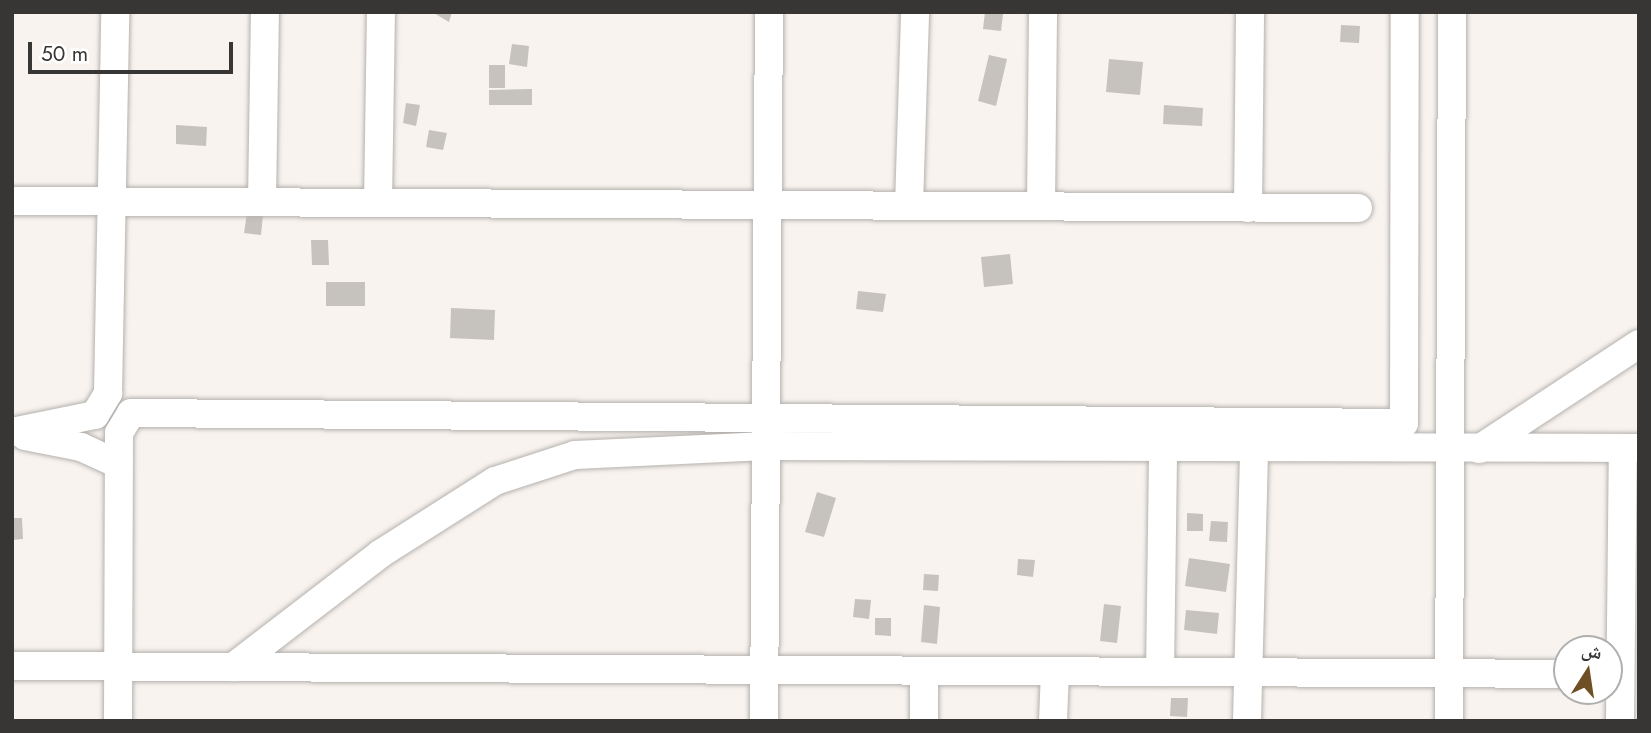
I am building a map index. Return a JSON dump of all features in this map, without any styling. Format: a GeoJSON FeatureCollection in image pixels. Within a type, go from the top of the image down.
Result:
{"type":"FeatureCollection","features":[{"type":"Feature","properties":{"kind":"street"},"geometry":{"type":"LineString","coordinates":[[12,433],[95,415],[103,406],[111,363],[115,12]]}},
{"type":"Feature","properties":{"kind":"street"},"geometry":{"type":"LineString","coordinates":[[262,201],[265,12]]}},
{"type":"Feature","properties":{"kind":"street"},"geometry":{"type":"LineString","coordinates":[[378,202],[381,12]]}},
{"type":"Feature","properties":{"kind":"street"},"geometry":{"type":"LineString","coordinates":[[764,721],[769,12]]}},
{"type":"Feature","properties":{"kind":"street"},"geometry":{"type":"LineString","coordinates":[[909,206],[915,12]]}},
{"type":"Feature","properties":{"kind":"street"},"geometry":{"type":"LineString","coordinates":[[1041,206],[1043,12]]}},
{"type":"Feature","properties":{"kind":"street"},"geometry":{"type":"LineString","coordinates":[[1248,208],[1250,12]]}},
{"type":"Feature","properties":{"kind":"street"},"geometry":{"type":"LineString","coordinates":[[118,721],[118,464],[120,425],[131,413],[766,415],[1404,423],[1405,12]]}},
{"type":"Feature","properties":{"kind":"street"},"geometry":{"type":"LineString","coordinates":[[1450,721],[1452,12]]}},
{"type":"Feature","properties":{"kind":"street"},"geometry":{"type":"LineString","coordinates":[[12,201],[1358,208]]}},
{"type":"Feature","properties":{"kind":"street"},"geometry":{"type":"LineString","coordinates":[[1479,449],[1639,344]]}},
{"type":"Feature","properties":{"kind":"street"},"geometry":{"type":"LineString","coordinates":[[12,433],[80,447],[118,464]]}},
{"type":"Feature","properties":{"kind":"street"},"geometry":{"type":"LineString","coordinates":[[233,667],[380,554],[495,481],[575,455],[765,446],[1631,448],[1623,674]]}},
{"type":"Feature","properties":{"kind":"street"},"geometry":{"type":"LineString","coordinates":[[1160,672],[1163,447]]}},
{"type":"Feature","properties":{"kind":"street"},"geometry":{"type":"LineString","coordinates":[[1247,721],[1254,448]]}},
{"type":"Feature","properties":{"kind":"street"},"geometry":{"type":"LineString","coordinates":[[12,666],[1553,674]]}},
{"type":"Feature","properties":{"kind":"street"},"geometry":{"type":"LineString","coordinates":[[1053,721],[1055,671]]}},
{"type":"Feature","properties":{"kind":"street"},"geometry":{"type":"LineString","coordinates":[[924,672],[924,721]]}},
{"type":"Feature","properties":{"kind":"building"},"geometry":{"type":"Polygon","coordinates":[[[432,12],[452,12],[449,22],[432,12]]]}},
{"type":"Feature","properties":{"kind":"building"},"geometry":{"type":"Polygon","coordinates":[[[985,12],[1003,14],[1001,31],[983,29],[985,12]]]}},
{"type":"Feature","properties":{"kind":"building"},"geometry":{"type":"Polygon","coordinates":[[[1341,25],[1360,26],[1359,43],[1340,42],[1341,25]]]}},
{"type":"Feature","properties":{"kind":"building"},"geometry":{"type":"Polygon","coordinates":[[[512,44],[529,46],[527,67],[509,64],[512,44]]]}},
{"type":"Feature","properties":{"kind":"building"},"geometry":{"type":"Polygon","coordinates":[[[989,55],[1007,59],[996,106],[978,101],[989,55]]]}},
{"type":"Feature","properties":{"kind":"building"},"geometry":{"type":"Polygon","coordinates":[[[1109,59],[1143,62],[1140,95],[1106,92],[1109,59]]]}},
{"type":"Feature","properties":{"kind":"building"},"geometry":{"type":"Polygon","coordinates":[[[489,65],[505,65],[505,88],[489,88],[489,65]]]}},
{"type":"Feature","properties":{"kind":"building"},"geometry":{"type":"Polygon","coordinates":[[[532,89],[532,105],[489,105],[489,90],[532,89]]]}},
{"type":"Feature","properties":{"kind":"building"},"geometry":{"type":"Polygon","coordinates":[[[406,103],[420,105],[416,126],[403,123],[406,103]]]}},
{"type":"Feature","properties":{"kind":"building"},"geometry":{"type":"Polygon","coordinates":[[[1164,105],[1203,108],[1202,126],[1163,124],[1164,105]]]}},
{"type":"Feature","properties":{"kind":"building"},"geometry":{"type":"Polygon","coordinates":[[[176,125],[207,127],[206,146],[176,144],[176,125]]]}},
{"type":"Feature","properties":{"kind":"building"},"geometry":{"type":"Polygon","coordinates":[[[429,130],[447,133],[443,150],[426,147],[429,130]]]}},
{"type":"Feature","properties":{"kind":"building"},"geometry":{"type":"Polygon","coordinates":[[[247,213],[263,215],[261,235],[244,233],[247,213]]]}},
{"type":"Feature","properties":{"kind":"building"},"geometry":{"type":"Polygon","coordinates":[[[311,240],[328,240],[329,265],[312,265],[311,240]]]}},
{"type":"Feature","properties":{"kind":"building"},"geometry":{"type":"Polygon","coordinates":[[[1010,254],[1013,284],[984,287],[981,257],[1010,254]]]}},
{"type":"Feature","properties":{"kind":"building"},"geometry":{"type":"Polygon","coordinates":[[[326,282],[365,282],[365,306],[326,306],[326,282]]]}},
{"type":"Feature","properties":{"kind":"building"},"geometry":{"type":"Polygon","coordinates":[[[858,291],[886,294],[883,312],[856,309],[858,291]]]}},
{"type":"Feature","properties":{"kind":"building"},"geometry":{"type":"Polygon","coordinates":[[[451,308],[495,310],[494,340],[450,338],[451,308]]]}},
{"type":"Feature","properties":{"kind":"building"},"geometry":{"type":"Polygon","coordinates":[[[817,492],[836,498],[824,537],[805,532],[817,492]]]}},
{"type":"Feature","properties":{"kind":"building"},"geometry":{"type":"Polygon","coordinates":[[[1187,513],[1203,514],[1203,531],[1187,531],[1187,513]]]}},
{"type":"Feature","properties":{"kind":"building"},"geometry":{"type":"Polygon","coordinates":[[[12,518],[22,518],[23,539],[12,540],[12,518]]]}},
{"type":"Feature","properties":{"kind":"building"},"geometry":{"type":"Polygon","coordinates":[[[1211,521],[1228,522],[1227,542],[1209,541],[1211,521]]]}},
{"type":"Feature","properties":{"kind":"building"},"geometry":{"type":"Polygon","coordinates":[[[1189,558],[1230,564],[1226,592],[1185,586],[1189,558]]]}},
{"type":"Feature","properties":{"kind":"building"},"geometry":{"type":"Polygon","coordinates":[[[1018,559],[1035,560],[1033,577],[1017,575],[1018,559]]]}},
{"type":"Feature","properties":{"kind":"building"},"geometry":{"type":"Polygon","coordinates":[[[924,574],[939,575],[938,591],[923,590],[924,574]]]}},
{"type":"Feature","properties":{"kind":"building"},"geometry":{"type":"Polygon","coordinates":[[[855,599],[871,600],[869,619],[853,617],[855,599]]]}},
{"type":"Feature","properties":{"kind":"building"},"geometry":{"type":"Polygon","coordinates":[[[1104,604],[1121,606],[1117,643],[1100,641],[1104,604]]]}},
{"type":"Feature","properties":{"kind":"building"},"geometry":{"type":"Polygon","coordinates":[[[924,605],[940,607],[937,644],[921,642],[924,605]]]}},
{"type":"Feature","properties":{"kind":"building"},"geometry":{"type":"Polygon","coordinates":[[[1186,610],[1219,613],[1217,634],[1184,630],[1186,610]]]}},
{"type":"Feature","properties":{"kind":"building"},"geometry":{"type":"Polygon","coordinates":[[[875,618],[891,618],[891,636],[875,635],[875,618]]]}},
{"type":"Feature","properties":{"kind":"building"},"geometry":{"type":"Polygon","coordinates":[[[1171,698],[1188,698],[1187,717],[1170,716],[1171,698]]]}}]}
